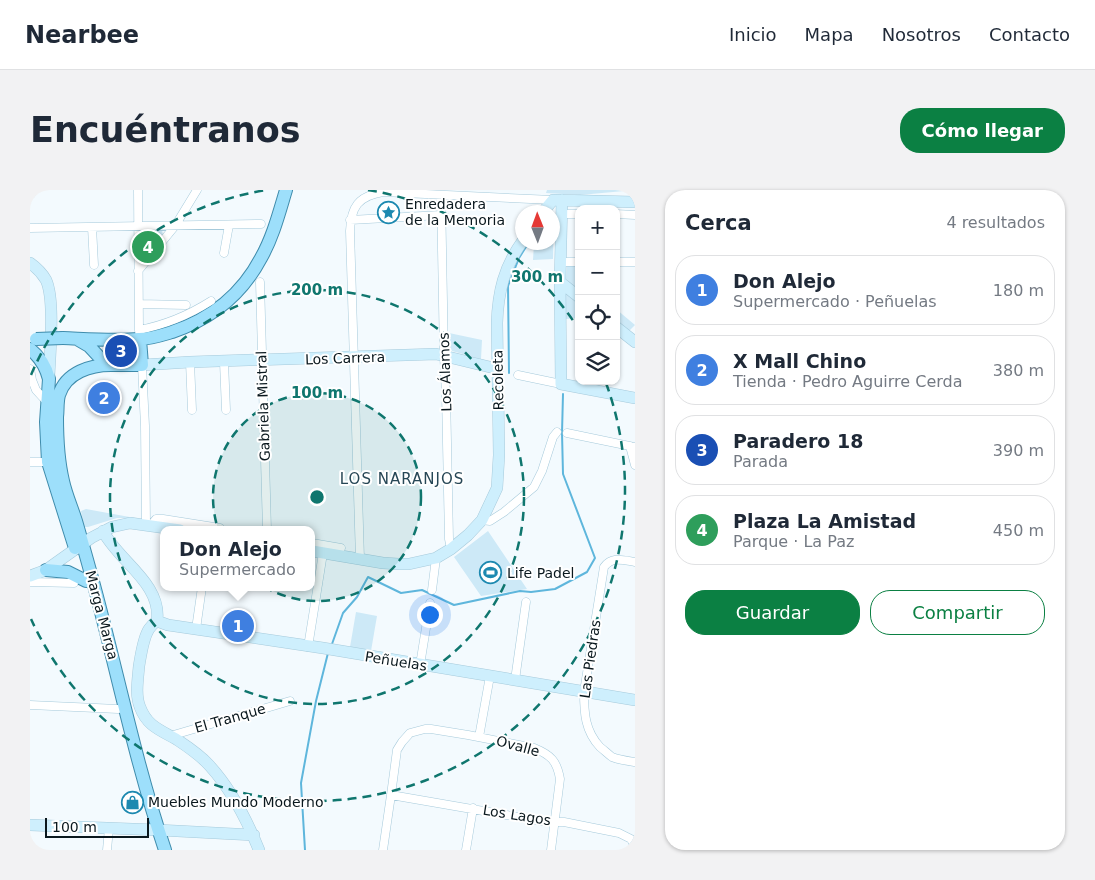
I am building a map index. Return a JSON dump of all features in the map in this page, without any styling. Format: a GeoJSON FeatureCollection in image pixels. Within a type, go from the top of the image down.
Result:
{"type":"FeatureCollection","features":[{"type":"Feature","properties":{"kind":"main road"},"geometry":{"type":"LineString","coordinates":[[49,380],[32,342],[63,338],[140,334],[160,336],[184,328],[219,309],[247,280],[264,252],[270,240],[286,190]]}},
{"type":"Feature","properties":{"kind":"main road"},"geometry":{"type":"LineString","coordinates":[[61,479],[57,437],[60,392],[68,380],[78,373],[98,366],[142,365],[140,334]]}},
{"type":"Feature","properties":{"kind":"main road"},"geometry":{"type":"LineString","coordinates":[[77,338],[90,346],[102,360],[111,365]]}},
{"type":"Feature","properties":{"kind":"main road","name":"Marga Marga"},"geometry":{"type":"LineString","coordinates":[[49,380],[46,422],[48,462],[79,547],[117,672],[154,830],[156,850]]}},
{"type":"Feature","properties":{"kind":"main road","name":"Marga Marga"},"geometry":{"type":"LineString","coordinates":[[61,479],[76,520],[80,582],[154,830],[165,850]]}},
{"type":"Feature","properties":{"kind":"main road"},"geometry":{"type":"LineString","coordinates":[[46,570],[68,572],[80,582]]}},
{"type":"Feature","properties":{"kind":"street"},"geometry":{"type":"LineString","coordinates":[[138,190],[137,227],[140,334],[152,327],[183,317],[212,301]]}},
{"type":"Feature","properties":{"kind":"street"},"geometry":{"type":"LineString","coordinates":[[138,271],[175,226],[198,190]]}},
{"type":"Feature","properties":{"kind":"street"},"geometry":{"type":"LineString","coordinates":[[526,190],[526,199]]}},
{"type":"Feature","properties":{"kind":"street"},"geometry":{"type":"LineString","coordinates":[[360,559],[350,231],[350,220],[357,204],[364,197],[389,191],[478,193],[526,199],[635,202]]}},
{"type":"Feature","properties":{"kind":"street","name":"Los Álamos"},"geometry":{"type":"LineString","coordinates":[[435,193],[441,215],[449,539],[451,549]]}},
{"type":"Feature","properties":{"kind":"street"},"geometry":{"type":"LineString","coordinates":[[578,201],[635,196]]}},
{"type":"Feature","properties":{"kind":"street"},"geometry":{"type":"LineString","coordinates":[[552,205],[558,200]]}},
{"type":"Feature","properties":{"kind":"street"},"geometry":{"type":"LineString","coordinates":[[558,200],[562,214],[560,282],[561,384]]}},
{"type":"Feature","properties":{"kind":"street"},"geometry":{"type":"LineString","coordinates":[[562,214],[575,214]]}},
{"type":"Feature","properties":{"kind":"street"},"geometry":{"type":"LineString","coordinates":[[620,214],[635,214]]}},
{"type":"Feature","properties":{"kind":"street"},"geometry":{"type":"LineString","coordinates":[[350,220],[441,215]]}},
{"type":"Feature","properties":{"kind":"street"},"geometry":{"type":"LineString","coordinates":[[30,228],[261,224]]}},
{"type":"Feature","properties":{"kind":"street"},"geometry":{"type":"LineString","coordinates":[[224,254],[229,225]]}},
{"type":"Feature","properties":{"kind":"street"},"geometry":{"type":"LineString","coordinates":[[92,228],[94,265]]}},
{"type":"Feature","properties":{"kind":"street","name":"Recoleta"},"geometry":{"type":"LineString","coordinates":[[317,552],[409,564],[436,558],[451,549],[482,520],[497,488],[499,455],[498,304],[507,270],[517,250]]}},
{"type":"Feature","properties":{"kind":"street"},"geometry":{"type":"LineString","coordinates":[[561,262],[575,262]]}},
{"type":"Feature","properties":{"kind":"street"},"geometry":{"type":"LineString","coordinates":[[620,262],[635,262]]}},
{"type":"Feature","properties":{"kind":"street","name":"Marga Marga"},"geometry":{"type":"LineString","coordinates":[[30,263],[42,273],[47,281],[49,290],[51,318],[49,380],[55,458],[61,479]]}},
{"type":"Feature","properties":{"kind":"street","name":"Gabriela Mistral"},"geometry":{"type":"LineString","coordinates":[[260,282],[267,526]]}},
{"type":"Feature","properties":{"kind":"street"},"geometry":{"type":"LineString","coordinates":[[560,282],[576,295]]}},
{"type":"Feature","properties":{"kind":"street"},"geometry":{"type":"LineString","coordinates":[[139,304],[186,305]]}},
{"type":"Feature","properties":{"kind":"street"},"geometry":{"type":"LineString","coordinates":[[620,329],[634,338]]}},
{"type":"Feature","properties":{"kind":"street","name":"Los Carrera"},"geometry":{"type":"LineString","coordinates":[[142,365],[436,354],[498,369]]}},
{"type":"Feature","properties":{"kind":"street"},"geometry":{"type":"LineString","coordinates":[[193,362],[196,385]]}},
{"type":"Feature","properties":{"kind":"street"},"geometry":{"type":"LineString","coordinates":[[192,410],[193,362]]}},
{"type":"Feature","properties":{"kind":"street"},"geometry":{"type":"LineString","coordinates":[[224,362],[226,410]]}},
{"type":"Feature","properties":{"kind":"street"},"geometry":{"type":"LineString","coordinates":[[142,365],[149,525]]}},
{"type":"Feature","properties":{"kind":"street"},"geometry":{"type":"LineString","coordinates":[[30,369],[36,390],[47,402]]}},
{"type":"Feature","properties":{"kind":"street"},"geometry":{"type":"LineString","coordinates":[[518,375],[635,398]]}},
{"type":"Feature","properties":{"kind":"street","name":"Recoleta"},"geometry":{"type":"LineString","coordinates":[[482,520],[490,520],[504,512],[534,487],[542,471],[553,437],[558,432]]}},
{"type":"Feature","properties":{"kind":"street"},"geometry":{"type":"LineString","coordinates":[[568,433],[632,446],[635,465]]}},
{"type":"Feature","properties":{"kind":"street"},"geometry":{"type":"LineString","coordinates":[[30,462],[48,462],[61,479]]}},
{"type":"Feature","properties":{"kind":"street"},"geometry":{"type":"LineString","coordinates":[[149,525],[156,519],[163,519],[207,526]]}},
{"type":"Feature","properties":{"kind":"street"},"geometry":{"type":"LineString","coordinates":[[30,576],[46,570],[103,531],[112,527],[130,523],[160,527]]}},
{"type":"Feature","properties":{"kind":"street"},"geometry":{"type":"LineString","coordinates":[[103,531],[108,541],[148,586],[154,595],[158,607],[157,621],[148,629],[141,651],[137,690],[139,706],[144,716],[156,729],[198,753],[210,765],[231,794],[254,835],[259,850]]}},
{"type":"Feature","properties":{"kind":"street"},"geometry":{"type":"LineString","coordinates":[[315,544],[341,548]]}},
{"type":"Feature","properties":{"kind":"street"},"geometry":{"type":"LineString","coordinates":[[315,573],[317,552]]}},
{"type":"Feature","properties":{"kind":"street"},"geometry":{"type":"LineString","coordinates":[[432,590],[436,558]]}},
{"type":"Feature","properties":{"kind":"street","name":"Las Piedras"},"geometry":{"type":"LineString","coordinates":[[635,562],[620,559],[610,561],[604,567],[584,692],[585,718],[594,741],[613,757],[635,762]]}},
{"type":"Feature","properties":{"kind":"street"},"geometry":{"type":"LineString","coordinates":[[30,582],[80,582]]}},
{"type":"Feature","properties":{"kind":"street"},"geometry":{"type":"LineString","coordinates":[[196,628],[201,591]]}},
{"type":"Feature","properties":{"kind":"street"},"geometry":{"type":"LineString","coordinates":[[308,647],[313,591]]}},
{"type":"Feature","properties":{"kind":"street"},"geometry":{"type":"LineString","coordinates":[[515,680],[526,602]]}},
{"type":"Feature","properties":{"kind":"street"},"geometry":{"type":"LineString","coordinates":[[420,665],[430,603]]}},
{"type":"Feature","properties":{"kind":"street","name":"Peñuelas"},"geometry":{"type":"LineString","coordinates":[[157,621],[168,625],[323,648],[635,700]]}},
{"type":"Feature","properties":{"kind":"street","name":"Ovalle"},"geometry":{"type":"LineString","coordinates":[[490,676],[479,737],[534,748],[548,755],[558,771],[560,779],[551,850]]}},
{"type":"Feature","properties":{"kind":"street","name":"El Tranque"},"geometry":{"type":"LineString","coordinates":[[170,736],[290,701]]}},
{"type":"Feature","properties":{"kind":"street"},"geometry":{"type":"LineString","coordinates":[[30,705],[118,709]]}},
{"type":"Feature","properties":{"kind":"street"},"geometry":{"type":"LineString","coordinates":[[383,850],[396,750],[402,742],[410,733],[424,729],[479,737]]}},
{"type":"Feature","properties":{"kind":"street","name":"Los Lagos"},"geometry":{"type":"LineString","coordinates":[[391,795],[547,822],[564,822],[619,833],[630,839],[635,847]]}},
{"type":"Feature","properties":{"kind":"street"},"geometry":{"type":"LineString","coordinates":[[466,850],[473,808]]}},
{"type":"Feature","properties":{"kind":"street"},"geometry":{"type":"LineString","coordinates":[[30,825],[254,835]]}},
{"type":"Feature","properties":{"kind":"street"},"geometry":{"type":"LineString","coordinates":[[107,850],[109,828]]}},
{"type":"Feature","properties":{"kind":"shaded area"},"geometry":{"type":"Polygon","coordinates":[[[547,190],[635,190],[580,195],[546,193],[547,190]]]}},
{"type":"Feature","properties":{"kind":"shaded area"},"geometry":{"type":"Polygon","coordinates":[[[162,230],[163,235],[145,259],[141,258],[141,231],[162,230]]]}},
{"type":"Feature","properties":{"kind":"shaded area"},"geometry":{"type":"Polygon","coordinates":[[[534,250],[553,250],[553,259],[533,260],[534,250]]]}},
{"type":"Feature","properties":{"kind":"shaded area"},"geometry":{"type":"Polygon","coordinates":[[[567,266],[575,266],[575,287],[566,279],[567,266]]]}},
{"type":"Feature","properties":{"kind":"shaded area"},"geometry":{"type":"Polygon","coordinates":[[[565,293],[575,301],[575,318],[566,319],[565,293]]]}},
{"type":"Feature","properties":{"kind":"shaded area"},"geometry":{"type":"Polygon","coordinates":[[[620,312],[635,325],[629,331],[620,324],[620,312]]]}},
{"type":"Feature","properties":{"kind":"shaded area"},"geometry":{"type":"Polygon","coordinates":[[[449,333],[482,340],[481,359],[452,351],[449,347],[449,333]]]}},
{"type":"Feature","properties":{"kind":"shaded area"},"geometry":{"type":"Polygon","coordinates":[[[86,509],[135,518],[117,518],[84,527],[81,511],[86,509]]]}},
{"type":"Feature","properties":{"kind":"shaded area","name":"Life Padel"},"geometry":{"type":"Polygon","coordinates":[[[488,531],[527,589],[481,596],[454,557],[488,531]]]}},
{"type":"Feature","properties":{"kind":"shaded area"},"geometry":{"type":"Polygon","coordinates":[[[356,612],[377,616],[371,651],[350,647],[356,612]]]}},
{"type":"Feature","properties":{"kind":"waterway"},"geometry":{"type":"LineString","coordinates":[[509,373],[508,286],[524,250]]}},
{"type":"Feature","properties":{"kind":"waterway"},"geometry":{"type":"LineString","coordinates":[[332,644],[343,613],[357,597],[368,577],[401,593],[422,590],[454,605],[520,591],[531,592],[555,589],[587,572],[595,558],[563,474],[563,394]]}},
{"type":"Feature","properties":{"kind":"waterway"},"geometry":{"type":"LineString","coordinates":[[305,850],[301,783],[316,701],[328,653]]}},
{"type":"Feature","properties":{"kind":"place","name":"Enredadera de la Memoria"},"geometry":{"type":"Point","coordinates":[389,212]}},
{"type":"Feature","properties":{"kind":"place","name":"Plaza La Amistad"},"geometry":{"type":"Point","coordinates":[148,247]}},
{"type":"Feature","properties":{"kind":"place","name":"Paradero 18"},"geometry":{"type":"Point","coordinates":[121,351]}},
{"type":"Feature","properties":{"kind":"place","name":"X Mall Chino"},"geometry":{"type":"Point","coordinates":[104,398]}},
{"type":"Feature","properties":{"kind":"place","name":"Life Padel"},"geometry":{"type":"Point","coordinates":[491,573]}},
{"type":"Feature","properties":{"kind":"place","name":"Don Alejo"},"geometry":{"type":"Point","coordinates":[238,626]}},
{"type":"Feature","properties":{"kind":"place","name":"Muebles Mundo Moderno"},"geometry":{"type":"Point","coordinates":[132,802]}},
{"type":"Feature","properties":{"kind":"district","name":"LOS NARANJOS"},"geometry":{"type":"Point","coordinates":[402,479]}}]}
